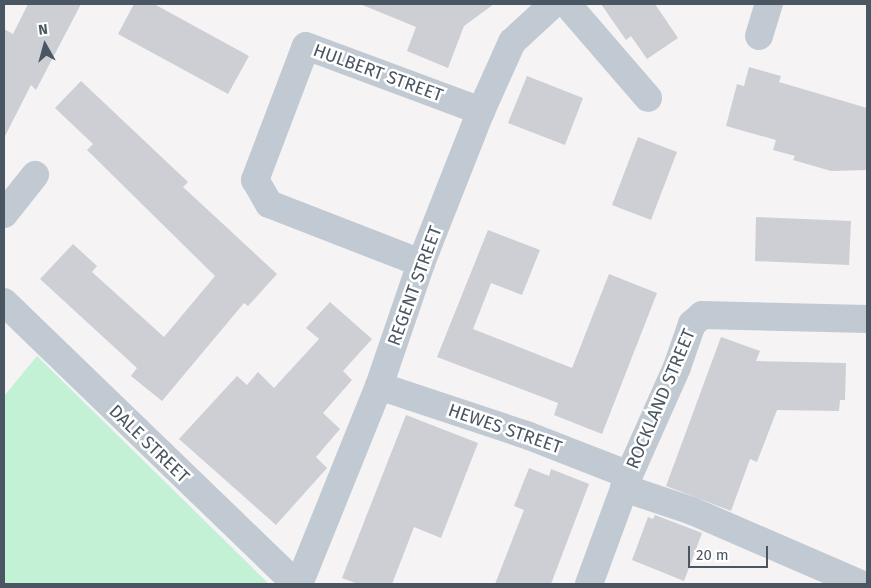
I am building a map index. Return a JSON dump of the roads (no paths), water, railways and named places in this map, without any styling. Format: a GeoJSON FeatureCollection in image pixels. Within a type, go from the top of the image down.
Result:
{"type":"FeatureCollection","features":[{"type":"Feature","properties":{"kind":"street","name":"REGENT STREET"},"geometry":{"type":"LineString","coordinates":[[298,584],[379,386],[422,263],[481,111],[512,42],[553,4]]}},
{"type":"Feature","properties":{"kind":"street"},"geometry":{"type":"LineString","coordinates":[[567,4],[648,98]]}},
{"type":"Feature","properties":{"kind":"street"},"geometry":{"type":"LineString","coordinates":[[759,36],[769,4]]}},
{"type":"Feature","properties":{"kind":"street","name":"HULBERT STREET"},"geometry":{"type":"LineString","coordinates":[[422,263],[269,204],[255,180],[306,46],[481,111]]}},
{"type":"Feature","properties":{"kind":"street"},"geometry":{"type":"LineString","coordinates":[[4,214],[35,175]]}},
{"type":"Feature","properties":{"kind":"street","name":"DALE STREET"},"geometry":{"type":"LineString","coordinates":[[4,302],[298,584]]}},
{"type":"Feature","properties":{"kind":"street","name":"ROCKLAND STREET"},"geometry":{"type":"LineString","coordinates":[[590,584],[626,481],[676,367],[692,324],[702,315],[867,319]]}},
{"type":"Feature","properties":{"kind":"street","name":"HEWES STREET"},"geometry":{"type":"LineString","coordinates":[[379,386],[529,436],[692,511],[861,584]]}}]}
